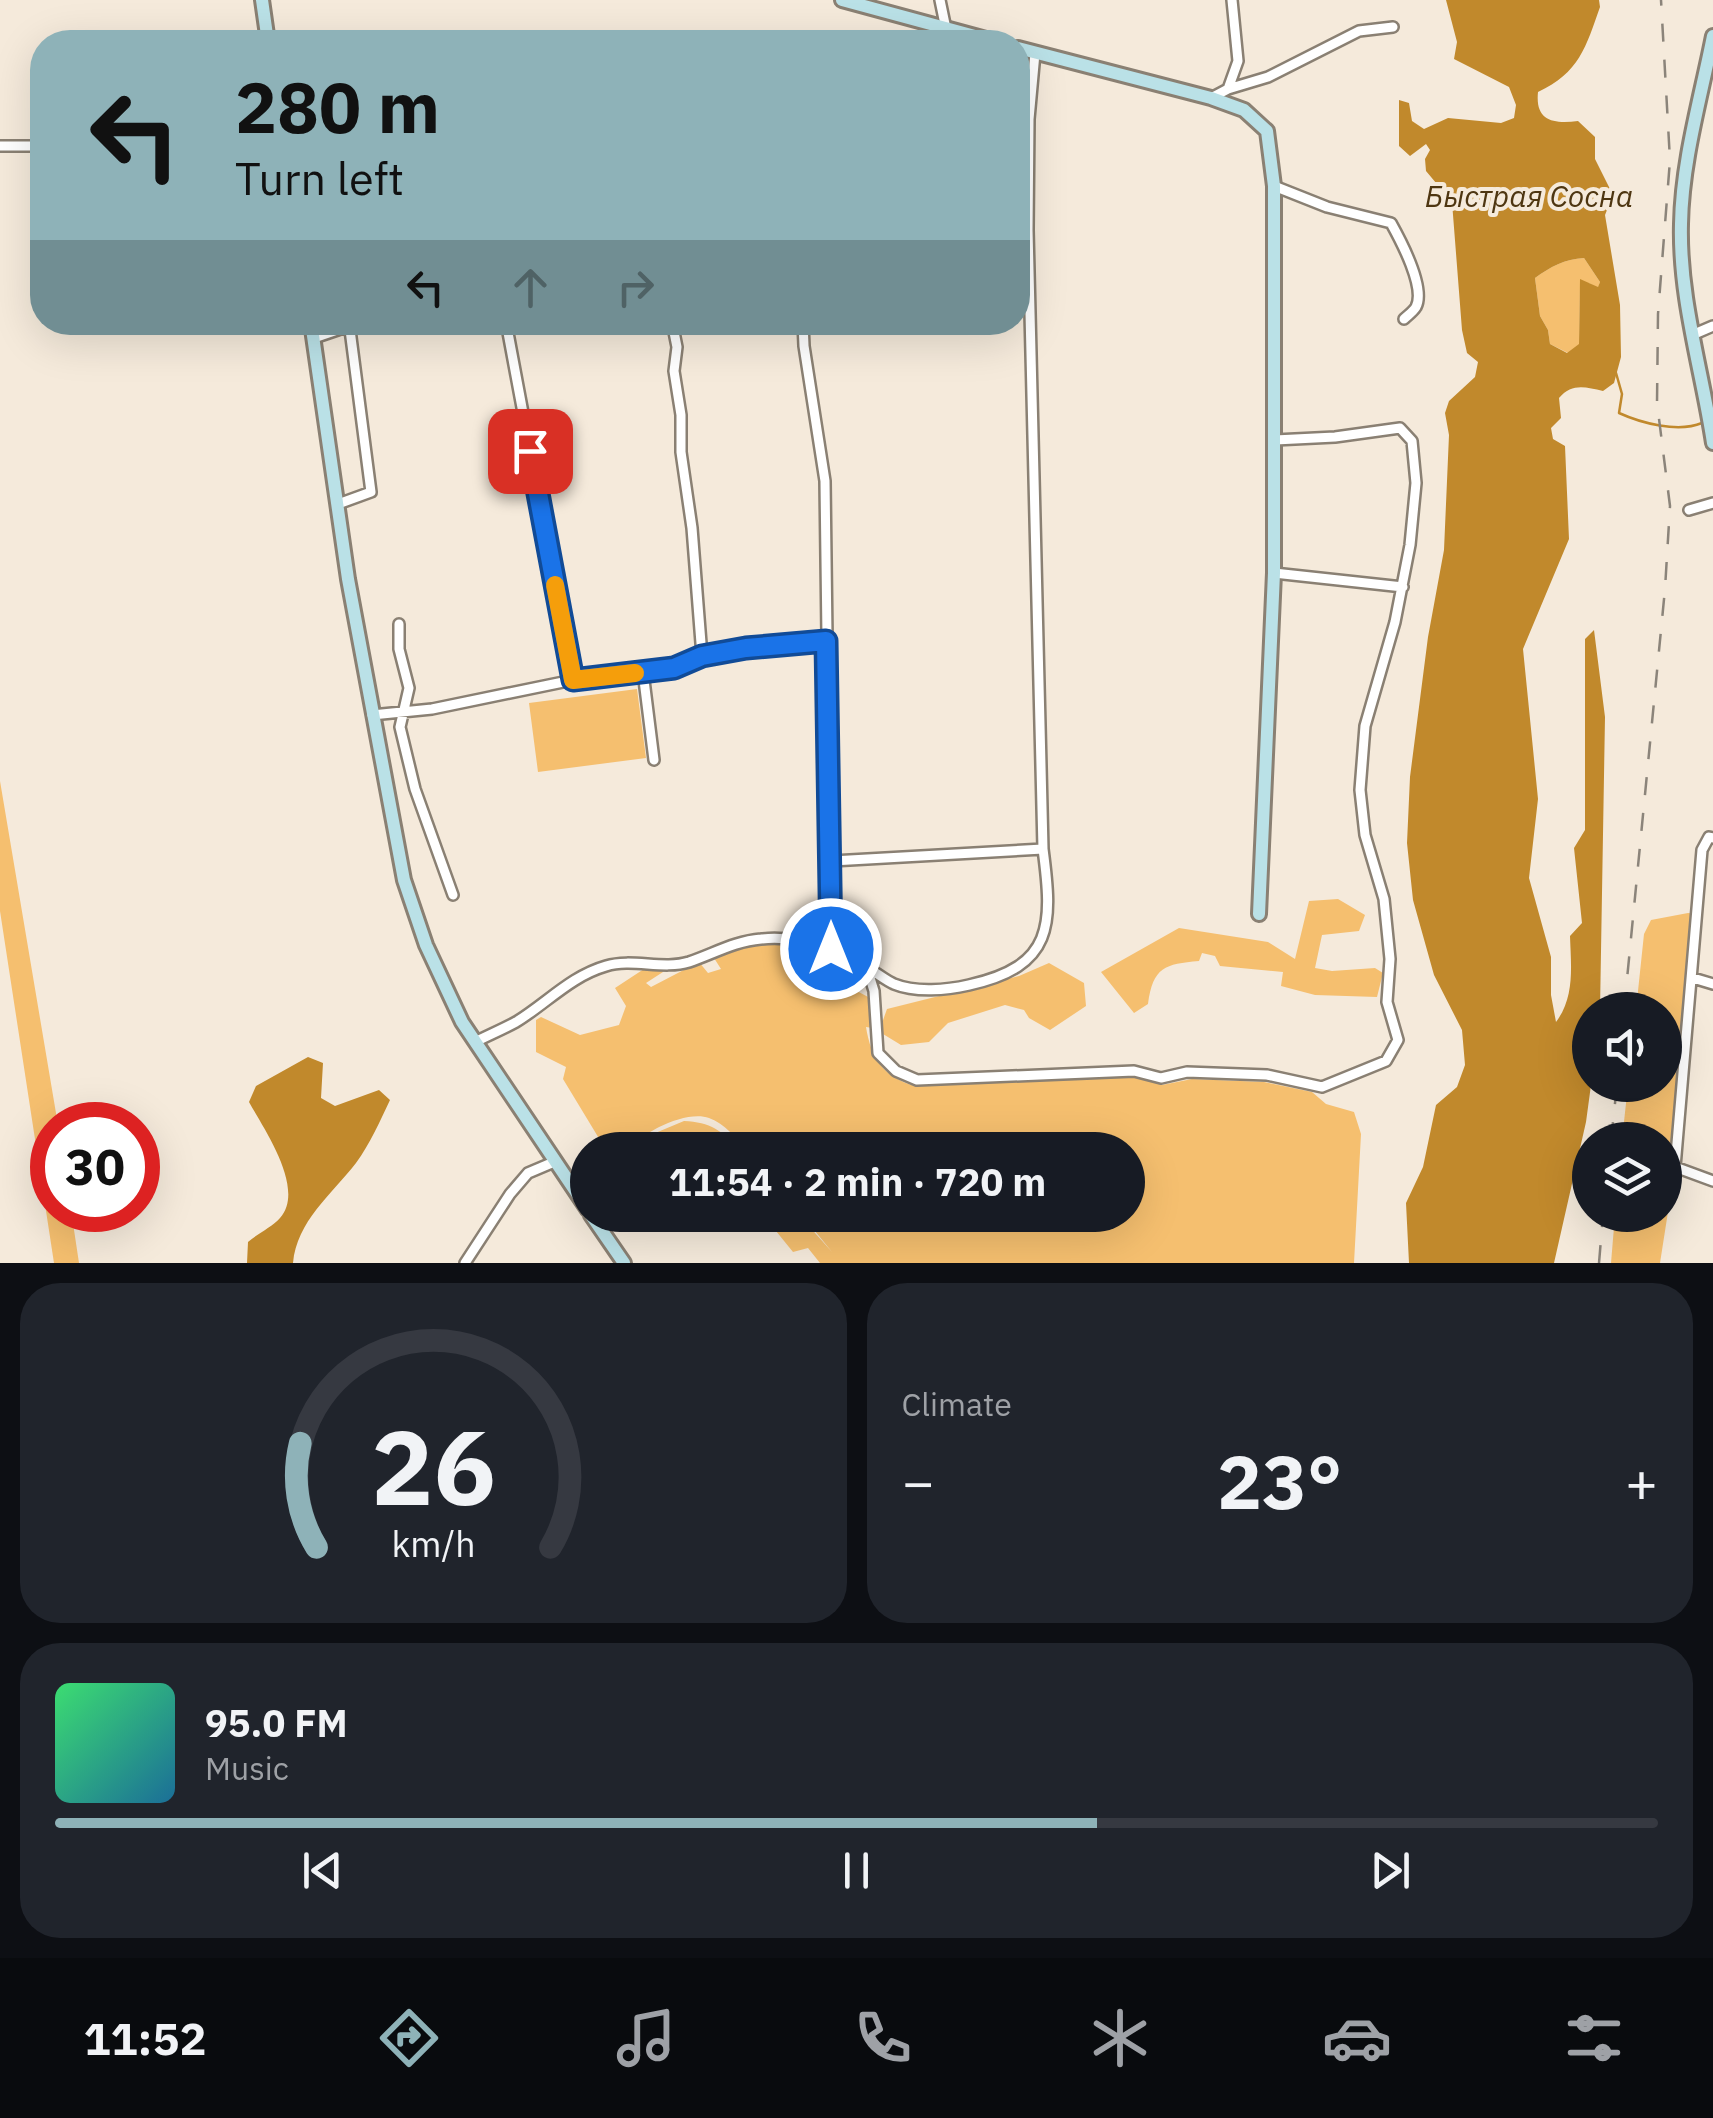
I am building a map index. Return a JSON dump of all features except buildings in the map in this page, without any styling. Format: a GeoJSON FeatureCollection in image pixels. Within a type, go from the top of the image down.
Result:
{"type":"FeatureCollection","features":[{"type":"Feature","properties":{"kind":"street"},"geometry":{"type":"LineString","coordinates":[[262,0],[266,30]]}},
{"type":"Feature","properties":{"kind":"street"},"geometry":{"type":"LineString","coordinates":[[842,0],[950,30]]}},
{"type":"Feature","properties":{"kind":"street"},"geometry":{"type":"LineString","coordinates":[[940,0],[946,29]]}},
{"type":"Feature","properties":{"kind":"street"},"geometry":{"type":"LineString","coordinates":[[1228,88],[1238,61],[1232,0]]}},
{"type":"Feature","properties":{"kind":"street"},"geometry":{"type":"LineString","coordinates":[[1210,98],[1268,76],[1359,31],[1394,28]]}},
{"type":"Feature","properties":{"kind":"street"},"geometry":{"type":"LineString","coordinates":[[1712,436],[1684,283],[1681,223],[1687,166],[1713,36]]}},
{"type":"Feature","properties":{"kind":"street"},"geometry":{"type":"LineString","coordinates":[[1030,51],[1210,98],[1244,110],[1266,131],[1274,186],[1274,573],[1258,914]]}},
{"type":"Feature","properties":{"kind":"street"},"geometry":{"type":"LineString","coordinates":[[1030,109],[1036,53]]}},
{"type":"Feature","properties":{"kind":"street"},"geometry":{"type":"LineString","coordinates":[[0,146],[30,146]]}},
{"type":"Feature","properties":{"kind":"street"},"geometry":{"type":"LineString","coordinates":[[1274,186],[1327,208],[1392,224],[1410,258],[1417,298],[1416,307],[1404,318]]}},
{"type":"Feature","properties":{"kind":"street"},"geometry":{"type":"LineString","coordinates":[[1692,334],[1713,326]]}},
{"type":"Feature","properties":{"kind":"street"},"geometry":{"type":"LineString","coordinates":[[313,335],[372,715],[404,880],[426,944],[462,1022],[570,1185]]}},
{"type":"Feature","properties":{"kind":"street"},"geometry":{"type":"LineString","coordinates":[[314,338],[322,335]]}},
{"type":"Feature","properties":{"kind":"street"},"geometry":{"type":"LineString","coordinates":[[338,504],[371,492],[354,335]]}},
{"type":"Feature","properties":{"kind":"street"},"geometry":{"type":"LineString","coordinates":[[508,335],[573,680]]}},
{"type":"Feature","properties":{"kind":"street"},"geometry":{"type":"LineString","coordinates":[[675,335],[674,371],[702,656]]}},
{"type":"Feature","properties":{"kind":"street"},"geometry":{"type":"LineString","coordinates":[[804,335],[825,481],[831,949]]}},
{"type":"Feature","properties":{"kind":"street"},"geometry":{"type":"LineString","coordinates":[[476,1042],[516,1022],[570,981],[609,965],[685,963],[755,939],[784,938],[831,949],[896,985],[950,990],[995,980],[1029,962],[1044,935],[1049,896],[1043,849],[1026,335]]}},
{"type":"Feature","properties":{"kind":"street"},"geometry":{"type":"LineString","coordinates":[[867,968],[874,990],[878,1053],[896,1071],[917,1080],[1134,1070],[1161,1078],[1186,1072],[1267,1076],[1322,1087],[1386,1060],[1398,1040],[1386,1002],[1390,959],[1384,899],[1365,835],[1360,790],[1365,726],[1403,587],[1416,483],[1412,441],[1400,428],[1275,440]]}},
{"type":"Feature","properties":{"kind":"street"},"geometry":{"type":"LineString","coordinates":[[1689,510],[1713,503]]}},
{"type":"Feature","properties":{"kind":"street"},"geometry":{"type":"LineString","coordinates":[[1274,573],[1403,587]]}},
{"type":"Feature","properties":{"kind":"street"},"geometry":{"type":"LineString","coordinates":[[399,624],[398,649],[409,688],[400,727],[415,789],[452,895]]}},
{"type":"Feature","properties":{"kind":"street"},"geometry":{"type":"LineString","coordinates":[[372,715],[432,709],[573,680],[674,668],[702,656],[746,648],[826,641]]}},
{"type":"Feature","properties":{"kind":"street"},"geometry":{"type":"LineString","coordinates":[[643,672],[654,760]]}},
{"type":"Feature","properties":{"kind":"street"},"geometry":{"type":"LineString","coordinates":[[1713,838],[1709,837],[1702,850],[1675,1166],[1713,1181]]}},
{"type":"Feature","properties":{"kind":"street"},"geometry":{"type":"LineString","coordinates":[[832,861],[1043,849]]}},
{"type":"Feature","properties":{"kind":"street"},"geometry":{"type":"LineString","coordinates":[[1693,978],[1713,984]]}},
{"type":"Feature","properties":{"kind":"street"},"geometry":{"type":"LineString","coordinates":[[465,1263],[528,1173],[554,1162]]}},
{"type":"Feature","properties":{"kind":"street"},"geometry":{"type":"LineString","coordinates":[[602,1232],[624,1263]]}},
{"type":"Feature","properties":{"kind":"shaded area"},"geometry":{"type":"Polygon","coordinates":[[[1584,258],[1600,282],[1598,288],[1589,283],[1580,287],[1579,345],[1568,353],[1550,344],[1540,316],[1535,278],[1558,264],[1584,258]]]}},
{"type":"Feature","properties":{"kind":"shaded area"},"geometry":{"type":"Polygon","coordinates":[[[637,689],[646,758],[538,772],[529,703],[637,689]]]}},
{"type":"Feature","properties":{"kind":"shaded area"},"geometry":{"type":"Polygon","coordinates":[[[0,781],[54,1102],[30,1102],[30,1107],[0,911],[0,781]]]}},
{"type":"Feature","properties":{"kind":"shaded area"},"geometry":{"type":"Polygon","coordinates":[[[1338,899],[1365,915],[1359,931],[1322,935],[1315,968],[1375,968],[1383,973],[1377,997],[1315,995],[1281,986],[1283,972],[1220,966],[1215,956],[1202,953],[1199,961],[1169,966],[1157,975],[1148,1004],[1134,1013],[1101,972],[1179,928],[1268,942],[1295,959],[1309,901],[1338,899]]]}},
{"type":"Feature","properties":{"kind":"shaded area"},"geometry":{"type":"Polygon","coordinates":[[[1698,914],[1682,1090],[1682,992],[1638,992],[1644,934],[1651,920],[1698,914]]]}},
{"type":"Feature","properties":{"kind":"shaded area"},"geometry":{"type":"Polygon","coordinates":[[[775,942],[828,956],[855,990],[870,998],[873,1028],[866,1027],[880,1065],[915,1086],[1134,1076],[1162,1085],[1192,1079],[1264,1082],[1312,1092],[1326,1104],[1354,1112],[1361,1134],[1354,1263],[820,1263],[808,1248],[793,1252],[777,1232],[814,1232],[832,1252],[816,1232],[1145,1232],[1145,1132],[730,1132],[699,1116],[652,1132],[595,1132],[563,1079],[566,1067],[536,1052],[536,1020],[541,1017],[580,1035],[619,1025],[626,1006],[615,988],[647,967],[663,967],[663,972],[646,983],[651,987],[699,962],[708,973],[721,969],[714,958],[745,946],[775,942]]]}},
{"type":"Feature","properties":{"kind":"shaded area"},"geometry":{"type":"Polygon","coordinates":[[[1049,963],[1084,983],[1086,1006],[1050,1030],[1029,1018],[1024,1010],[1005,1005],[948,1023],[929,1042],[901,1045],[883,1034],[887,1009],[1019,976],[1049,963]]]}},
{"type":"Feature","properties":{"kind":"shaded area"},"geometry":{"type":"Polygon","coordinates":[[[1626,1102],[1681,1102],[1679,1122],[1624,1122],[1626,1102]]]}},
{"type":"Feature","properties":{"kind":"shaded area"},"geometry":{"type":"Polygon","coordinates":[[[684,1121],[701,1123],[719,1132],[658,1132],[684,1121]]]}},
{"type":"Feature","properties":{"kind":"shaded area"},"geometry":{"type":"Polygon","coordinates":[[[49,1232],[74,1232],[79,1263],[54,1263],[49,1232]]]}},
{"type":"Feature","properties":{"kind":"shaded area"},"geometry":{"type":"Polygon","coordinates":[[[1614,1232],[1665,1232],[1660,1263],[1611,1263],[1614,1232]]]}},
{"type":"Feature","properties":{"kind":"water","name":"Быстрая Сосна"},"geometry":{"type":"Polygon","coordinates":[[[1446,0],[1599,0],[1600,7],[1579,57],[1563,76],[1538,92],[1543,115],[1554,121],[1578,121],[1595,137],[1595,159],[1613,195],[1605,215],[1620,305],[1621,357],[1614,383],[1603,391],[1574,388],[1559,398],[1561,418],[1551,428],[1553,439],[1565,446],[1569,539],[1523,649],[1538,799],[1529,878],[1551,957],[1556,1022],[1569,992],[1570,936],[1582,923],[1574,848],[1585,830],[1585,639],[1594,630],[1605,717],[1600,992],[1572,992],[1572,1102],[1589,1102],[1586,1122],[1572,1122],[1572,1184],[1554,1263],[1409,1263],[1406,1203],[1423,1167],[1436,1105],[1457,1087],[1465,1065],[1462,1030],[1434,975],[1413,900],[1407,843],[1410,777],[1444,550],[1449,435],[1445,413],[1449,401],[1475,377],[1478,362],[1467,353],[1462,330],[1452,202],[1426,171],[1425,159],[1430,150],[1426,144],[1410,156],[1399,146],[1399,100],[1409,103],[1412,121],[1424,129],[1448,118],[1501,123],[1514,118],[1516,105],[1509,87],[1454,59],[1457,42],[1446,0]],[[1584,258],[1558,264],[1535,278],[1540,316],[1550,344],[1567,353],[1579,344],[1580,279],[1598,287],[1600,282],[1584,258]]]}},
{"type":"Feature","properties":{"kind":"water"},"geometry":{"type":"Polygon","coordinates":[[[308,1057],[323,1063],[321,1098],[335,1106],[379,1090],[390,1100],[361,1156],[308,1221],[293,1263],[247,1263],[248,1242],[280,1218],[287,1206],[288,1191],[280,1159],[249,1102],[256,1086],[308,1057]]]}},
{"type":"Feature","properties":{"kind":"waterway"},"geometry":{"type":"LineString","coordinates":[[1616,373],[1622,394],[1619,413],[1671,427],[1702,423]]}},
{"type":"Feature","properties":{"kind":"railway"},"geometry":{"type":"LineString","coordinates":[[1626,992],[1670,506],[1657,403],[1658,314],[1670,160],[1661,0]]}},
{"type":"Feature","properties":{"kind":"railway"},"geometry":{"type":"LineString","coordinates":[[1613,1122],[1615,1102]]}},
{"type":"Feature","properties":{"kind":"railway"},"geometry":{"type":"LineString","coordinates":[[1599,1263],[1602,1232]]}},
{"type":"Feature","properties":{"kind":"slow traffic"},"geometry":{"type":"LineString","coordinates":[[555,585],[573,680],[635,673]]}},
{"type":"Feature","properties":{"kind":"route"},"geometry":{"type":"LineString","coordinates":[[530,451],[573,680],[674,668],[702,656],[746,648],[826,641],[831,949]]}}]}
